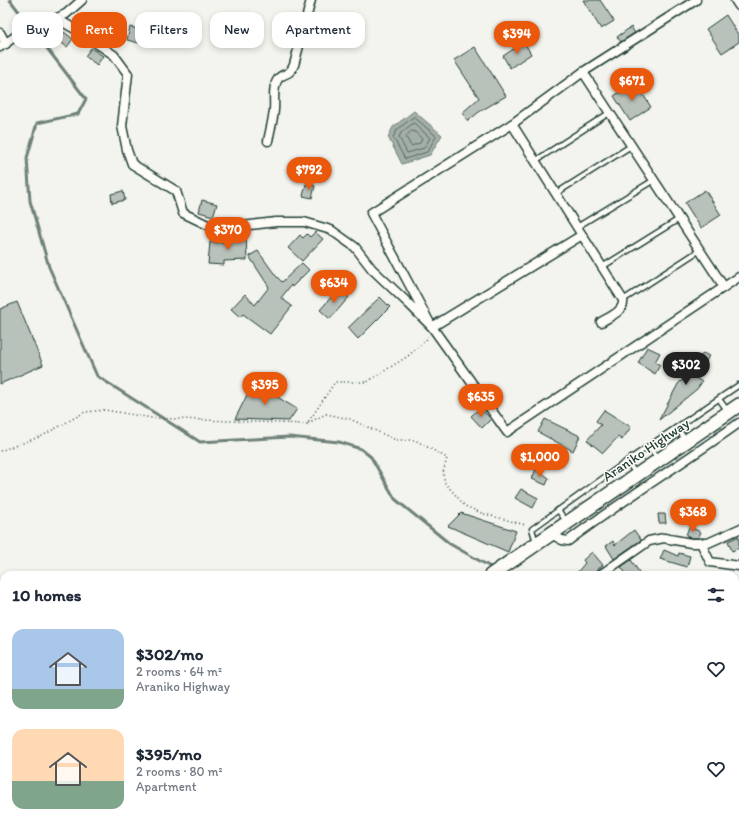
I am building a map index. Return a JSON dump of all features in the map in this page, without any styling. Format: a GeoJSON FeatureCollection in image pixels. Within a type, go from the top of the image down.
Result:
{"type":"FeatureCollection","features":[{"type":"Feature","properties":{"kind":"highway","name":"Araniko Highway"},"geometry":{"type":"LineString","coordinates":[[497,571],[734,409]]}},
{"type":"Feature","properties":{"kind":"street"},"geometry":{"type":"LineString","coordinates":[[63,16],[82,0]]}},
{"type":"Feature","properties":{"kind":"street"},"geometry":{"type":"LineString","coordinates":[[268,141],[274,110],[276,84],[278,78],[282,75],[288,74],[292,70],[311,0]]}},
{"type":"Feature","properties":{"kind":"street"},"geometry":{"type":"LineString","coordinates":[[696,0],[583,72],[512,124],[371,213],[432,328],[507,432],[739,278]]}},
{"type":"Feature","properties":{"kind":"street"},"geometry":{"type":"LineString","coordinates":[[735,0],[739,6]]}},
{"type":"Feature","properties":{"kind":"street"},"geometry":{"type":"LineString","coordinates":[[63,22],[114,55],[128,74],[122,126],[127,150],[132,164],[176,192],[183,213],[216,229],[276,222],[304,222],[331,230],[355,246],[372,269],[432,328]]}},
{"type":"Feature","properties":{"kind":"street"},"geometry":{"type":"LineString","coordinates":[[0,33],[3,45],[12,39]]}},
{"type":"Feature","properties":{"kind":"street"},"geometry":{"type":"LineString","coordinates":[[583,72],[724,287]]}},
{"type":"Feature","properties":{"kind":"street"},"geometry":{"type":"LineString","coordinates":[[512,124],[623,300],[624,304],[622,308],[601,322]]}},
{"type":"Feature","properties":{"kind":"street"},"geometry":{"type":"LineString","coordinates":[[432,328],[582,235]]}},
{"type":"Feature","properties":{"kind":"street"},"geometry":{"type":"LineString","coordinates":[[551,534],[562,540],[568,541],[611,509],[657,480],[739,423]]}},
{"type":"Feature","properties":{"kind":"street"},"geometry":{"type":"LineString","coordinates":[[606,571],[649,542],[664,538],[691,543],[708,543],[739,528]]}},
{"type":"Feature","properties":{"kind":"street"},"geometry":{"type":"LineString","coordinates":[[701,543],[710,562],[739,566]]}},
{"type":"Feature","properties":{"kind":"lane"},"geometry":{"type":"LineString","coordinates":[[535,161],[610,113]]}},
{"type":"Feature","properties":{"kind":"lane"},"geometry":{"type":"LineString","coordinates":[[556,194],[631,146]]}},
{"type":"Feature","properties":{"kind":"lane"},"geometry":{"type":"LineString","coordinates":[[577,227],[654,180]]}},
{"type":"Feature","properties":{"kind":"lane"},"geometry":{"type":"LineString","coordinates":[[602,267],[679,219]]}},
{"type":"Feature","properties":{"kind":"lane"},"geometry":{"type":"LineString","coordinates":[[623,300],[700,250]]}},
{"type":"Feature","properties":{"kind":"lane"},"geometry":{"type":"LineString","coordinates":[[537,544],[532,529],[627,461],[739,385]]}},
{"type":"Feature","properties":{"kind":"lane"},"geometry":{"type":"LineString","coordinates":[[719,399],[734,409]]}},
{"type":"Feature","properties":{"kind":"lane"},"geometry":{"type":"LineString","coordinates":[[714,423],[727,432]]}},
{"type":"Feature","properties":{"kind":"lane"},"geometry":{"type":"LineString","coordinates":[[677,428],[687,441]]}},
{"type":"Feature","properties":{"kind":"lane"},"geometry":{"type":"LineString","coordinates":[[649,446],[659,460]]}},
{"type":"Feature","properties":{"kind":"lane"},"geometry":{"type":"LineString","coordinates":[[627,461],[637,476]]}},
{"type":"Feature","properties":{"kind":"lane"},"geometry":{"type":"LineString","coordinates":[[558,510],[568,523]]}},
{"type":"Feature","properties":{"kind":"path"},"geometry":{"type":"LineString","coordinates":[[307,424],[335,382],[367,382],[408,356],[426,340],[432,328]]}},
{"type":"Feature","properties":{"kind":"path"},"geometry":{"type":"LineString","coordinates":[[0,451],[42,436],[86,412],[105,410],[152,418],[307,424],[326,414],[350,419],[396,440],[415,440],[447,458],[443,473],[445,483],[465,506],[484,514],[523,524],[532,529]]}},
{"type":"Feature","properties":{"kind":"water"},"geometry":{"type":"Polygon","coordinates":[[[414,111],[442,135],[430,155],[402,164],[388,137],[393,127],[414,111]]]}},
{"type":"Feature","properties":{"kind":"building"},"geometry":{"type":"Polygon","coordinates":[[[583,0],[600,0],[614,21],[601,29],[583,0]]]}},
{"type":"Feature","properties":{"kind":"building"},"geometry":{"type":"Polygon","coordinates":[[[726,15],[739,36],[739,42],[722,53],[706,29],[726,15]]]}},
{"type":"Feature","properties":{"kind":"building"},"geometry":{"type":"Polygon","coordinates":[[[130,27],[135,28],[135,42],[127,40],[130,27]]]}},
{"type":"Feature","properties":{"kind":"building"},"geometry":{"type":"Polygon","coordinates":[[[631,27],[635,33],[621,42],[617,37],[631,27]]]}},
{"type":"Feature","properties":{"kind":"building"},"geometry":{"type":"Polygon","coordinates":[[[64,32],[71,37],[71,42],[67,47],[63,44],[64,32]]]}},
{"type":"Feature","properties":{"kind":"building"},"geometry":{"type":"Polygon","coordinates":[[[524,42],[531,54],[510,68],[503,56],[524,42]]]}},
{"type":"Feature","properties":{"kind":"building"},"geometry":{"type":"Polygon","coordinates":[[[475,47],[506,96],[479,112],[468,121],[462,113],[479,98],[454,60],[475,47]]]}},
{"type":"Feature","properties":{"kind":"building"},"geometry":{"type":"Polygon","coordinates":[[[91,48],[103,56],[97,65],[85,56],[91,48]]]}},
{"type":"Feature","properties":{"kind":"building"},"geometry":{"type":"Polygon","coordinates":[[[635,82],[651,107],[630,121],[614,96],[635,82]]]}},
{"type":"Feature","properties":{"kind":"building"},"geometry":{"type":"Polygon","coordinates":[[[306,184],[315,186],[312,198],[303,196],[306,184]]]}},
{"type":"Feature","properties":{"kind":"building"},"geometry":{"type":"Polygon","coordinates":[[[705,190],[721,215],[701,228],[685,203],[705,190]]]}},
{"type":"Feature","properties":{"kind":"building"},"geometry":{"type":"Polygon","coordinates":[[[123,191],[125,200],[112,203],[111,194],[123,191]]]}},
{"type":"Feature","properties":{"kind":"building"},"geometry":{"type":"Polygon","coordinates":[[[202,200],[217,204],[213,216],[199,212],[202,200]]]}},
{"type":"Feature","properties":{"kind":"building"},"geometry":{"type":"Polygon","coordinates":[[[315,232],[323,239],[302,261],[288,248],[300,235],[303,238],[307,234],[310,237],[315,232]]]}},
{"type":"Feature","properties":{"kind":"building"},"geometry":{"type":"Polygon","coordinates":[[[246,235],[247,260],[224,261],[224,265],[208,264],[210,242],[231,243],[231,236],[246,235]]]}},
{"type":"Feature","properties":{"kind":"building"},"geometry":{"type":"Polygon","coordinates":[[[258,251],[282,282],[302,263],[309,270],[292,287],[291,285],[281,298],[292,306],[270,334],[243,314],[240,317],[231,309],[245,294],[255,305],[269,287],[249,256],[258,251]]]}},
{"type":"Feature","properties":{"kind":"building"},"geometry":{"type":"Polygon","coordinates":[[[339,288],[349,297],[330,319],[320,310],[339,288]]]}},
{"type":"Feature","properties":{"kind":"building"},"geometry":{"type":"Polygon","coordinates":[[[380,297],[390,307],[358,339],[348,328],[380,297]]]}},
{"type":"Feature","properties":{"kind":"building"},"geometry":{"type":"Polygon","coordinates":[[[17,302],[43,365],[0,384],[0,309],[17,302]]]}},
{"type":"Feature","properties":{"kind":"building"},"geometry":{"type":"Polygon","coordinates":[[[647,347],[660,353],[655,362],[660,365],[655,374],[638,363],[647,347]]]}},
{"type":"Feature","properties":{"kind":"building"},"geometry":{"type":"Polygon","coordinates":[[[703,353],[709,356],[696,378],[702,382],[697,389],[659,420],[678,384],[697,365],[695,364],[703,353]]]}},
{"type":"Feature","properties":{"kind":"building"},"geometry":{"type":"Polygon","coordinates":[[[254,381],[297,409],[289,421],[235,419],[254,381]]]}},
{"type":"Feature","properties":{"kind":"building"},"geometry":{"type":"Polygon","coordinates":[[[480,408],[491,419],[482,428],[471,416],[480,408]]]}},
{"type":"Feature","properties":{"kind":"building"},"geometry":{"type":"Polygon","coordinates":[[[604,410],[631,427],[622,440],[618,437],[603,453],[587,440],[601,425],[596,421],[604,410]]]}},
{"type":"Feature","properties":{"kind":"building"},"geometry":{"type":"Polygon","coordinates":[[[545,419],[580,436],[573,451],[538,432],[545,419]]]}},
{"type":"Feature","properties":{"kind":"building"},"geometry":{"type":"Polygon","coordinates":[[[536,469],[549,478],[546,485],[532,479],[536,469]]]}},
{"type":"Feature","properties":{"kind":"building"},"geometry":{"type":"Polygon","coordinates":[[[521,489],[538,498],[533,508],[515,498],[521,489]]]}},
{"type":"Feature","properties":{"kind":"building"},"geometry":{"type":"Polygon","coordinates":[[[461,513],[516,531],[508,552],[448,526],[461,513]]]}},
{"type":"Feature","properties":{"kind":"building"},"geometry":{"type":"Polygon","coordinates":[[[658,514],[665,514],[666,523],[659,523],[658,514]]]}},
{"type":"Feature","properties":{"kind":"building"},"geometry":{"type":"Polygon","coordinates":[[[689,527],[701,532],[698,538],[692,538],[686,535],[689,527]]]}},
{"type":"Feature","properties":{"kind":"building"},"geometry":{"type":"Polygon","coordinates":[[[634,530],[641,540],[614,559],[606,546],[613,541],[615,545],[634,530]]]}},
{"type":"Feature","properties":{"kind":"building"},"geometry":{"type":"Polygon","coordinates":[[[739,536],[739,548],[732,551],[728,541],[739,536]]]}},
{"type":"Feature","properties":{"kind":"building"},"geometry":{"type":"Polygon","coordinates":[[[664,550],[678,556],[679,553],[690,556],[687,567],[660,559],[664,550]]]}},
{"type":"Feature","properties":{"kind":"building"},"geometry":{"type":"Polygon","coordinates":[[[592,552],[603,565],[596,571],[578,571],[585,563],[583,560],[592,552]]]}},
{"type":"Feature","properties":{"kind":"building"},"geometry":{"type":"Polygon","coordinates":[[[631,560],[638,571],[624,571],[621,567],[631,560]]]}},
{"type":"Feature","properties":{"kind":"waterway"},"geometry":{"type":"LineString","coordinates":[[10,0],[86,99],[78,114],[37,123],[27,158],[30,201],[49,267],[97,376],[200,442],[289,437],[339,442],[361,449],[371,457],[395,499],[450,544],[494,569]]}}]}
